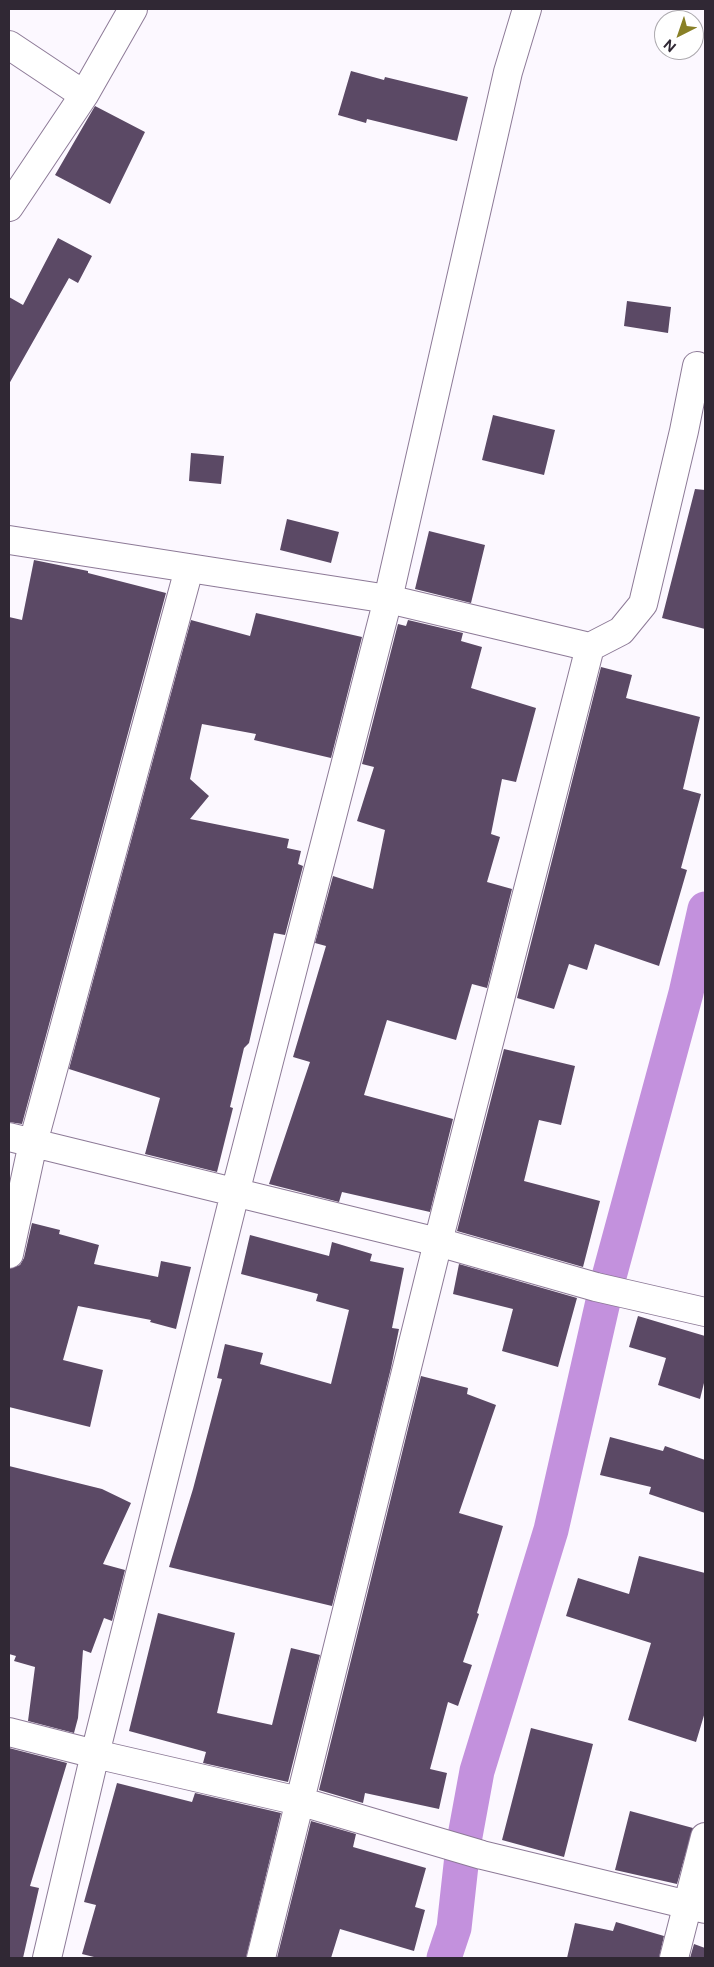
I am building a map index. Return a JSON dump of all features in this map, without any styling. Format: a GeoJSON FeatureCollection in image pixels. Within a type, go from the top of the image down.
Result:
{"type":"FeatureCollection","features":[{"type":"Feature","properties":{"kind":"street"},"geometry":{"type":"LineString","coordinates":[[9,206],[84,95],[133,9]]}},
{"type":"Feature","properties":{"kind":"street"},"geometry":{"type":"LineString","coordinates":[[47,1958],[95,1754],[235,1193],[388,599],[508,72],[526,9]]}},
{"type":"Feature","properties":{"kind":"street"},"geometry":{"type":"LineString","coordinates":[[9,45],[84,95]]}},
{"type":"Feature","properties":{"kind":"street"},"geometry":{"type":"LineString","coordinates":[[9,540],[388,599],[590,647],[621,631],[643,604],[684,431],[697,366]]}},
{"type":"Feature","properties":{"kind":"street"},"geometry":{"type":"LineString","coordinates":[[9,1254],[21,1140],[189,569]]}},
{"type":"Feature","properties":{"kind":"street"},"geometry":{"type":"LineString","coordinates":[[261,1958],[438,1242],[590,647]]}},
{"type":"Feature","properties":{"kind":"street"},"geometry":{"type":"LineString","coordinates":[[21,1140],[438,1242],[596,1287],[705,1312]]}},
{"type":"Feature","properties":{"kind":"street"},"geometry":{"type":"LineString","coordinates":[[9,1732],[299,1801],[482,1855],[697,1906]]}},
{"type":"Feature","properties":{"kind":"street"},"geometry":{"type":"LineString","coordinates":[[674,1958],[697,1906],[705,1837]]}},
{"type":"Feature","properties":{"kind":"building"},"geometry":{"type":"Polygon","coordinates":[[[351,71],[384,80],[385,77],[468,97],[457,141],[367,119],[366,123],[338,115],[351,71]]]}},
{"type":"Feature","properties":{"kind":"building"},"geometry":{"type":"Polygon","coordinates":[[[95,106],[145,132],[110,204],[55,175],[95,106]]]}},
{"type":"Feature","properties":{"kind":"building"},"geometry":{"type":"Polygon","coordinates":[[[58,238],[92,256],[78,283],[69,278],[9,384],[9,297],[23,305],[58,238]]]}},
{"type":"Feature","properties":{"kind":"building"},"geometry":{"type":"Polygon","coordinates":[[[627,301],[671,307],[668,333],[624,326],[627,301]]]}},
{"type":"Feature","properties":{"kind":"building"},"geometry":{"type":"Polygon","coordinates":[[[493,415],[555,430],[544,475],[482,460],[493,415]]]}},
{"type":"Feature","properties":{"kind":"building"},"geometry":{"type":"Polygon","coordinates":[[[191,453],[224,456],[221,484],[189,481],[191,453]]]}},
{"type":"Feature","properties":{"kind":"building"},"geometry":{"type":"Polygon","coordinates":[[[695,489],[705,490],[705,629],[662,618],[695,489]]]}},
{"type":"Feature","properties":{"kind":"building"},"geometry":{"type":"Polygon","coordinates":[[[287,519],[339,532],[331,563],[280,550],[287,519]]]}},
{"type":"Feature","properties":{"kind":"building"},"geometry":{"type":"Polygon","coordinates":[[[429,531],[485,545],[471,603],[415,589],[429,531]]]}},
{"type":"Feature","properties":{"kind":"building"},"geometry":{"type":"Polygon","coordinates":[[[34,560],[88,571],[88,573],[166,593],[22,1124],[9,1122],[9,617],[22,620],[34,560]]]}},
{"type":"Feature","properties":{"kind":"building"},"geometry":{"type":"Polygon","coordinates":[[[256,613],[362,637],[331,758],[254,740],[256,734],[202,724],[190,779],[209,796],[190,819],[289,839],[287,848],[301,851],[298,864],[303,866],[285,935],[274,933],[249,1043],[244,1048],[230,1107],[233,1108],[217,1172],[145,1154],[160,1098],[69,1069],[191,620],[250,636],[256,613]]]}},
{"type":"Feature","properties":{"kind":"building"},"geometry":{"type":"Polygon","coordinates":[[[408,620],[463,633],[461,641],[482,647],[471,688],[536,708],[516,782],[502,779],[491,834],[500,837],[487,882],[512,889],[487,988],[472,984],[456,1040],[387,1020],[364,1095],[453,1119],[430,1212],[342,1192],[339,1202],[269,1184],[310,1062],[293,1057],[326,946],[315,943],[333,876],[373,889],[385,830],[357,821],[374,767],[362,764],[398,624],[406,626],[408,620]]]}},
{"type":"Feature","properties":{"kind":"building"},"geometry":{"type":"Polygon","coordinates":[[[601,667],[632,675],[626,698],[700,717],[683,789],[701,794],[681,868],[687,870],[659,966],[595,944],[587,970],[569,964],[554,1009],[517,998],[601,667]]]}},
{"type":"Feature","properties":{"kind":"building"},"geometry":{"type":"Polygon","coordinates":[[[504,1049],[575,1066],[561,1125],[539,1120],[524,1181],[600,1201],[583,1267],[457,1231],[504,1049]]]}},
{"type":"Feature","properties":{"kind":"building"},"geometry":{"type":"Polygon","coordinates":[[[32,1223],[60,1230],[59,1234],[99,1245],[94,1264],[158,1277],[161,1261],[191,1267],[176,1329],[150,1322],[151,1320],[78,1306],[63,1360],[103,1370],[90,1427],[9,1407],[9,1269],[20,1265],[24,1258],[32,1223]]]}},
{"type":"Feature","properties":{"kind":"building"},"geometry":{"type":"Polygon","coordinates":[[[250,1235],[329,1256],[332,1242],[372,1254],[370,1261],[404,1268],[392,1328],[399,1329],[391,1368],[332,1606],[169,1567],[193,1489],[222,1379],[217,1378],[225,1344],[263,1353],[260,1364],[331,1384],[349,1310],[316,1301],[318,1294],[241,1274],[250,1235]]]}},
{"type":"Feature","properties":{"kind":"building"},"geometry":{"type":"Polygon","coordinates":[[[459,1264],[577,1298],[558,1367],[502,1351],[513,1309],[453,1294],[459,1264]]]}},
{"type":"Feature","properties":{"kind":"building"},"geometry":{"type":"Polygon","coordinates":[[[638,1316],[705,1336],[705,1379],[700,1399],[658,1385],[666,1358],[629,1347],[638,1316]]]}},
{"type":"Feature","properties":{"kind":"building"},"geometry":{"type":"Polygon","coordinates":[[[421,1376],[468,1388],[467,1394],[496,1405],[459,1513],[503,1526],[477,1613],[479,1614],[463,1662],[472,1665],[458,1706],[448,1702],[430,1769],[447,1773],[439,1809],[365,1793],[363,1803],[319,1790],[421,1376]]]}},
{"type":"Feature","properties":{"kind":"building"},"geometry":{"type":"Polygon","coordinates":[[[610,1437],[663,1451],[665,1446],[705,1460],[705,1513],[649,1494],[651,1487],[600,1475],[610,1437]]]}},
{"type":"Feature","properties":{"kind":"building"},"geometry":{"type":"Polygon","coordinates":[[[9,1466],[102,1489],[131,1503],[103,1564],[125,1570],[112,1621],[104,1618],[91,1653],[83,1650],[78,1718],[74,1733],[28,1721],[35,1667],[14,1661],[16,1656],[9,1654],[9,1466]]]}},
{"type":"Feature","properties":{"kind":"building"},"geometry":{"type":"Polygon","coordinates":[[[639,1556],[705,1573],[705,1712],[696,1742],[628,1720],[651,1643],[566,1616],[578,1578],[629,1594],[639,1556]]]}},
{"type":"Feature","properties":{"kind":"building"},"geometry":{"type":"Polygon","coordinates":[[[158,1613],[235,1633],[217,1713],[272,1725],[291,1648],[320,1655],[288,1782],[203,1763],[206,1752],[129,1731],[158,1613]]]}},
{"type":"Feature","properties":{"kind":"building"},"geometry":{"type":"Polygon","coordinates":[[[531,1728],[593,1744],[564,1857],[502,1840],[531,1728]]]}},
{"type":"Feature","properties":{"kind":"building"},"geometry":{"type":"Polygon","coordinates":[[[9,1748],[67,1763],[30,1886],[39,1888],[23,1958],[9,1958],[9,1748]]]}},
{"type":"Feature","properties":{"kind":"building"},"geometry":{"type":"Polygon","coordinates":[[[117,1783],[192,1802],[195,1793],[281,1813],[246,1958],[98,1958],[82,1954],[96,1905],[84,1902],[117,1783]]]}},
{"type":"Feature","properties":{"kind":"building"},"geometry":{"type":"Polygon","coordinates":[[[630,1811],[693,1828],[677,1884],[615,1870],[630,1811]]]}},
{"type":"Feature","properties":{"kind":"building"},"geometry":{"type":"Polygon","coordinates":[[[311,1821],[356,1834],[353,1847],[426,1868],[415,1907],[425,1910],[414,1951],[340,1929],[331,1958],[277,1958],[311,1821]]]}},
{"type":"Feature","properties":{"kind":"building"},"geometry":{"type":"Polygon","coordinates":[[[616,1922],[664,1936],[659,1958],[567,1958],[575,1923],[613,1931],[616,1922]]]}},
{"type":"Feature","properties":{"kind":"building"},"geometry":{"type":"Polygon","coordinates":[[[694,1944],[705,1948],[705,1958],[690,1958],[694,1944]]]}},
{"type":"Feature","properties":{"kind":"waterway"},"geometry":{"type":"LineString","coordinates":[[444,1958],[454,1928],[463,1847],[477,1771],[551,1530],[607,1284],[686,993],[705,909]]}}]}
